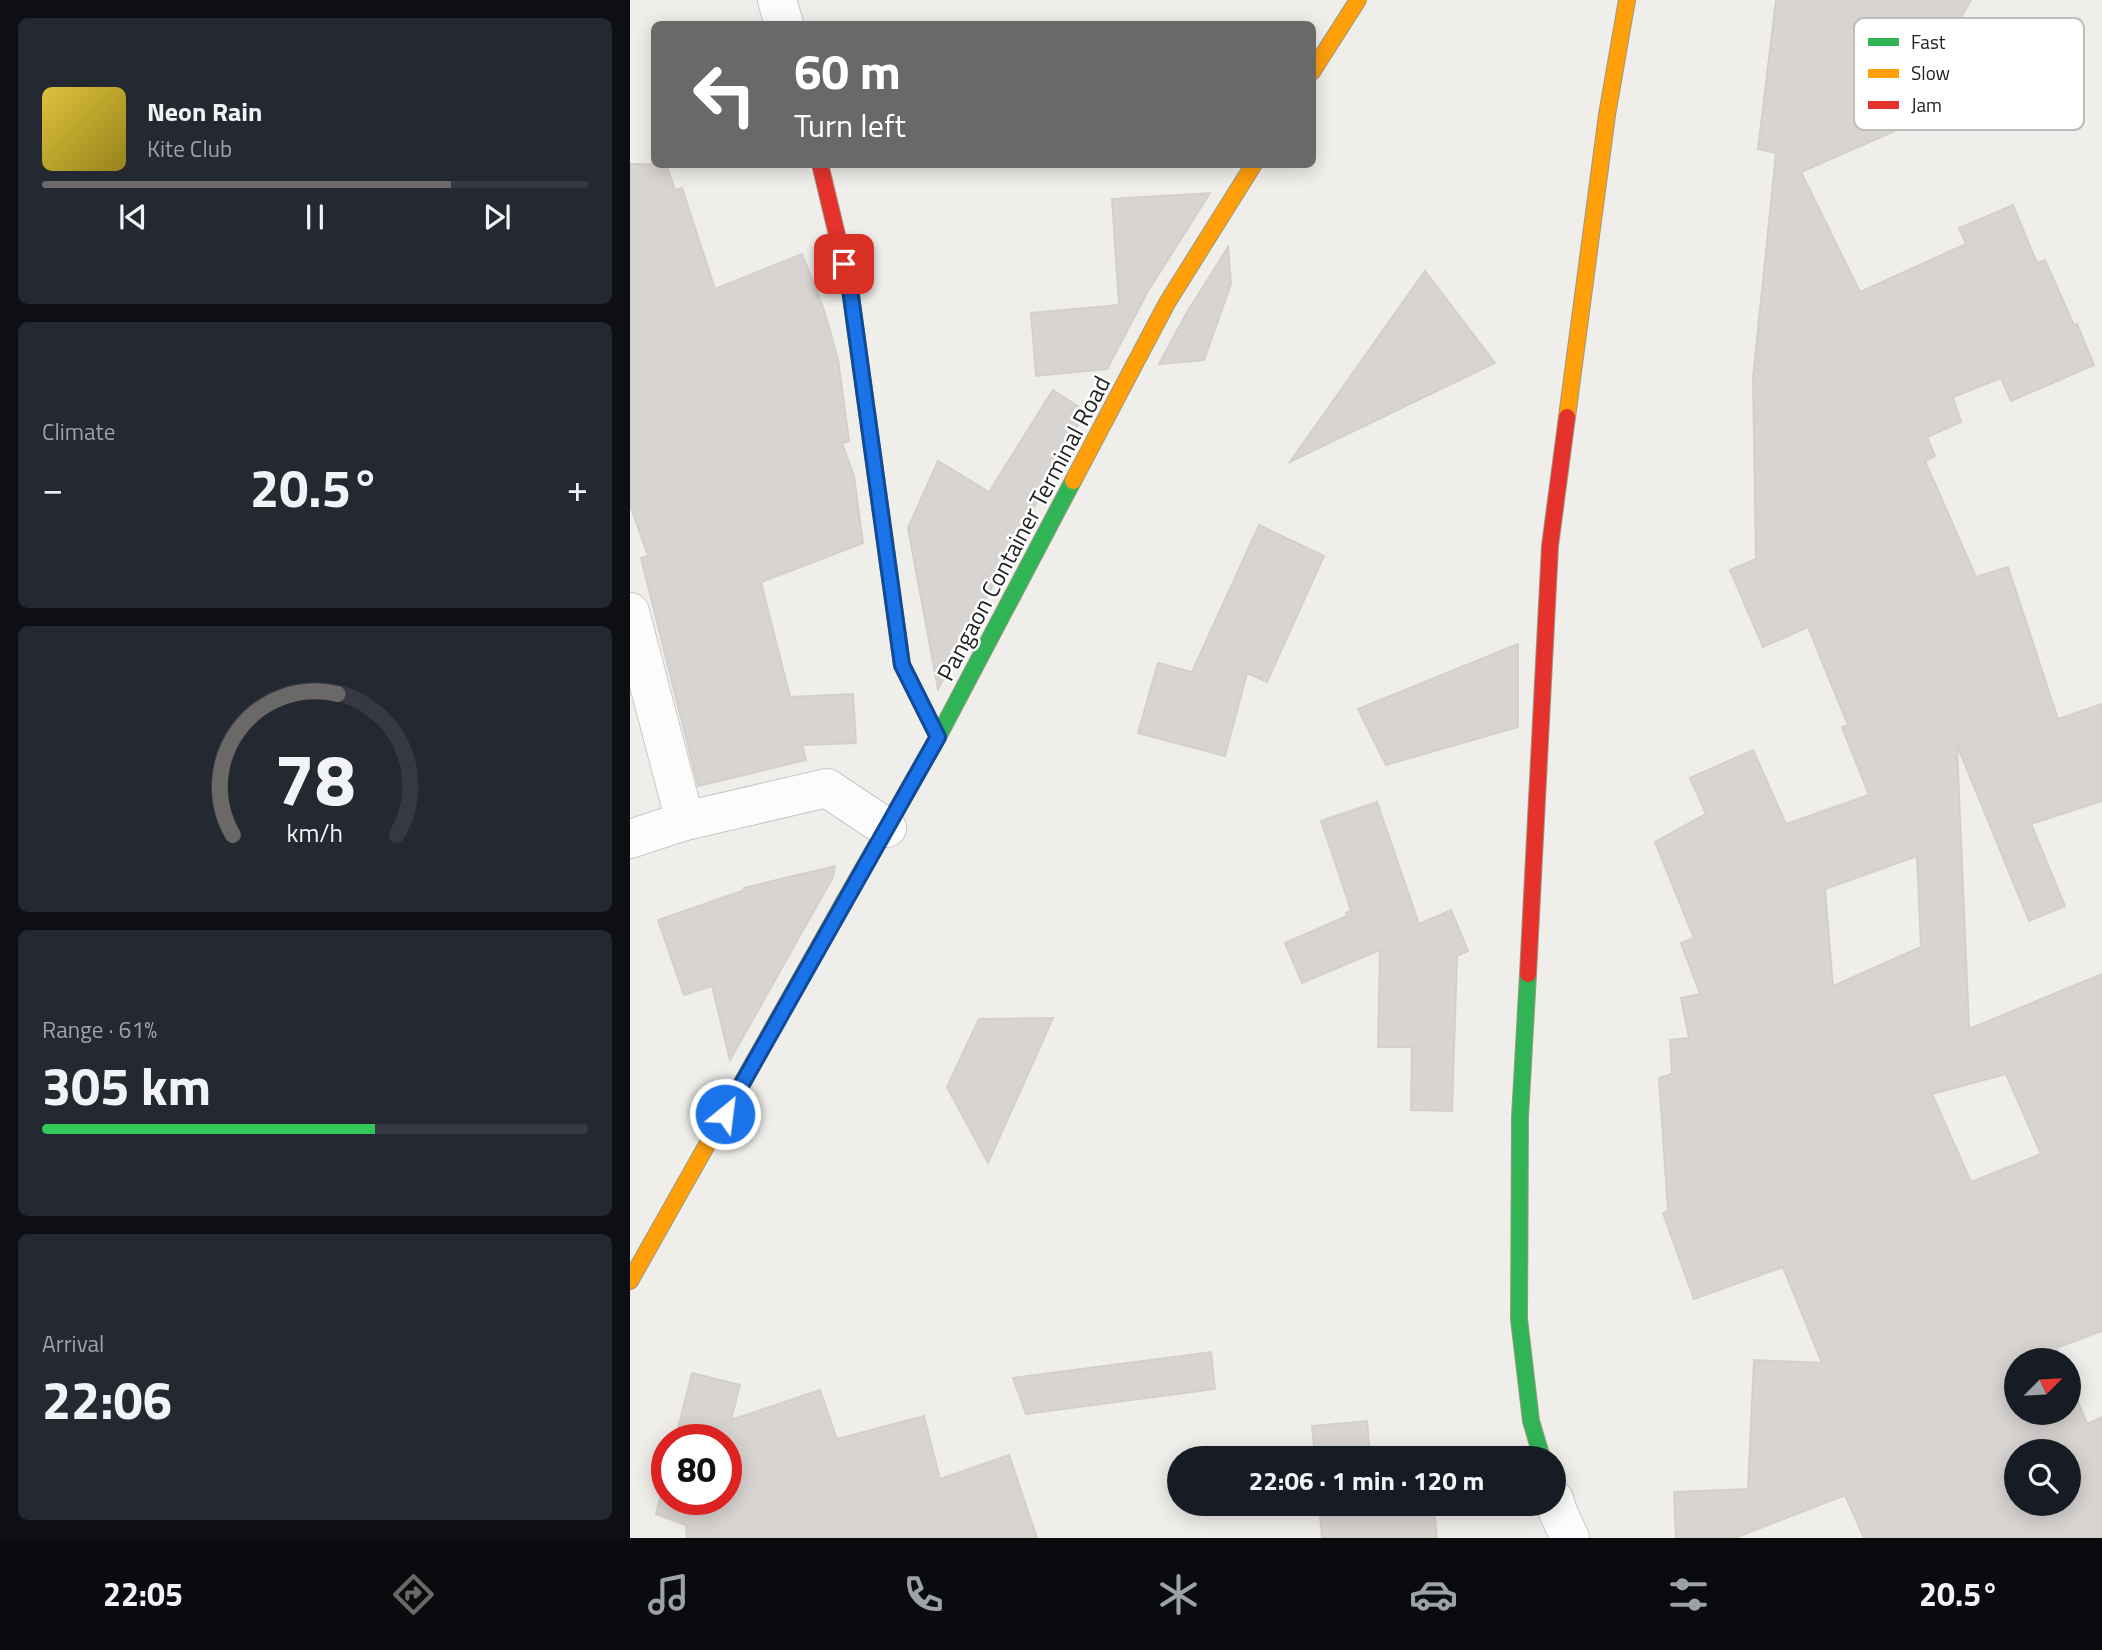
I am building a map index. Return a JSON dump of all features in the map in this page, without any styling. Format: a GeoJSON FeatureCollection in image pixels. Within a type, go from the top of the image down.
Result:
{"type":"FeatureCollection","features":[{"type":"Feature","properties":{"kind":"main road"},"geometry":{"type":"LineString","coordinates":[[1316,66],[1358,0]]}},
{"type":"Feature","properties":{"kind":"main road"},"geometry":{"type":"LineString","coordinates":[[1538,1446],[1531,1421],[1519,1319],[1520,1144],[1550,546],[1606,128],[1627,0]]}},
{"type":"Feature","properties":{"kind":"main road"},"geometry":{"type":"LineString","coordinates":[[821,168],[850,289],[902,665],[938,737]]}},
{"type":"Feature","properties":{"kind":"main road","name":"Pangaon Container Terminal Road"},"geometry":{"type":"LineString","coordinates":[[630,1281],[938,737],[1167,303],[1251,168]]}},
{"type":"Feature","properties":{"kind":"street"},"geometry":{"type":"LineString","coordinates":[[777,0],[783,21]]}},
{"type":"Feature","properties":{"kind":"street"},"geometry":{"type":"LineString","coordinates":[[630,611],[685,821]]}},
{"type":"Feature","properties":{"kind":"street"},"geometry":{"type":"LineString","coordinates":[[630,839],[685,821],[827,789],[887,828]]}},
{"type":"Feature","properties":{"kind":"street"},"geometry":{"type":"LineString","coordinates":[[1560,1516],[1570,1538]]}},
{"type":"Feature","properties":{"kind":"building"},"geometry":{"type":"Polygon","coordinates":[[[1776,0],[1971,0],[1961,18],[1854,18],[1854,130],[1897,130],[1801,172],[1860,292],[1966,244],[1959,228],[2013,205],[2037,263],[2045,260],[2094,365],[2011,401],[2001,378],[1953,397],[1961,422],[1927,437],[1935,456],[1925,461],[1976,577],[2008,567],[2058,719],[2102,704],[2102,801],[2031,824],[2065,906],[2029,921],[1957,745],[1969,1029],[2102,974],[2102,1331],[2056,1348],[2004,1348],[2004,1425],[2081,1425],[2081,1409],[2087,1424],[2102,1417],[2102,1538],[1864,1538],[1845,1495],[1735,1538],[1676,1538],[1674,1492],[1748,1489],[1754,1360],[1822,1363],[1783,1267],[1694,1299],[1663,1213],[1668,1211],[1659,1078],[1672,1074],[1670,1040],[1689,1038],[1681,998],[1700,994],[1681,943],[1694,938],[1655,842],[1706,814],[1690,778],[1753,750],[1786,824],[1869,795],[1842,727],[1848,725],[1808,627],[1763,647],[1730,570],[1756,559],[1753,378],[1776,153],[1758,149],[1776,0]],[[1917,856],[1825,889],[1833,986],[1921,947],[1917,856]],[[2006,1074],[1932,1094],[1971,1182],[2041,1154],[2006,1074]]]}},
{"type":"Feature","properties":{"kind":"building"},"geometry":{"type":"Polygon","coordinates":[[[630,164],[651,164],[651,168],[667,168],[675,190],[682,188],[715,289],[802,254],[824,310],[838,359],[849,441],[842,443],[854,476],[863,543],[761,582],[790,697],[853,694],[856,743],[802,745],[806,760],[698,786],[641,558],[648,556],[630,505],[630,164]]]}},
{"type":"Feature","properties":{"kind":"building"},"geometry":{"type":"Polygon","coordinates":[[[1210,193],[1148,291],[1107,369],[1036,376],[1031,313],[1119,305],[1112,199],[1210,193]]]}},
{"type":"Feature","properties":{"kind":"building"},"geometry":{"type":"Polygon","coordinates":[[[1228,247],[1231,284],[1204,360],[1159,364],[1186,314],[1228,247]]]}},
{"type":"Feature","properties":{"kind":"building"},"geometry":{"type":"Polygon","coordinates":[[[1425,271],[1495,363],[1290,462],[1425,271]]]}},
{"type":"Feature","properties":{"kind":"building"},"geometry":{"type":"Polygon","coordinates":[[[1053,390],[1085,411],[938,689],[908,528],[938,461],[989,492],[1053,390]]]}},
{"type":"Feature","properties":{"kind":"building"},"geometry":{"type":"Polygon","coordinates":[[[1259,525],[1324,556],[1267,682],[1247,673],[1225,756],[1138,733],[1158,663],[1192,672],[1259,525]]]}},
{"type":"Feature","properties":{"kind":"building"},"geometry":{"type":"Polygon","coordinates":[[[1518,644],[1518,727],[1386,765],[1358,709],[1518,644]]]}},
{"type":"Feature","properties":{"kind":"building"},"geometry":{"type":"Polygon","coordinates":[[[1377,802],[1419,924],[1451,910],[1468,951],[1457,956],[1452,1111],[1411,1110],[1412,1047],[1378,1047],[1380,950],[1302,983],[1285,943],[1347,916],[1346,913],[1351,910],[1321,821],[1377,802]]]}},
{"type":"Feature","properties":{"kind":"building"},"geometry":{"type":"Polygon","coordinates":[[[835,866],[833,877],[730,1060],[712,986],[684,995],[658,920],[745,890],[744,888],[835,866]]]}},
{"type":"Feature","properties":{"kind":"building"},"geometry":{"type":"Polygon","coordinates":[[[1053,1018],[988,1163],[947,1087],[979,1019],[1053,1018]]]}},
{"type":"Feature","properties":{"kind":"building"},"geometry":{"type":"Polygon","coordinates":[[[1211,1352],[1215,1389],[1026,1414],[1013,1378],[1211,1352]]]}},
{"type":"Feature","properties":{"kind":"building"},"geometry":{"type":"Polygon","coordinates":[[[692,1373],[740,1385],[731,1420],[820,1390],[837,1439],[924,1416],[940,1479],[1009,1455],[1037,1538],[687,1538],[686,1525],[659,1515],[742,1515],[742,1424],[679,1424],[692,1373]]]}},
{"type":"Feature","properties":{"kind":"building"},"geometry":{"type":"Polygon","coordinates":[[[1367,1421],[1369,1446],[1314,1446],[1312,1426],[1367,1421]]]}},
{"type":"Feature","properties":{"kind":"building"},"geometry":{"type":"Polygon","coordinates":[[[1320,1516],[1434,1516],[1437,1538],[1322,1538],[1320,1516]]]}},
{"type":"Feature","properties":{"kind":"traffic: fast"},"geometry":{"type":"LineString","coordinates":[[844,902],[938,737],[1073,481]]}},
{"type":"Feature","properties":{"kind":"traffic: fast"},"geometry":{"type":"LineString","coordinates":[[1528,974],[1520,1117],[1519,1319],[1531,1421],[1538,1446]]}},
{"type":"Feature","properties":{"kind":"traffic: slow"},"geometry":{"type":"LineString","coordinates":[[1316,66],[1358,0]]}},
{"type":"Feature","properties":{"kind":"traffic: slow"},"geometry":{"type":"LineString","coordinates":[[1567,417],[1607,115],[1627,0]]}},
{"type":"Feature","properties":{"kind":"traffic: slow"},"geometry":{"type":"LineString","coordinates":[[1073,481],[1167,303],[1251,168]]}},
{"type":"Feature","properties":{"kind":"traffic: slow"},"geometry":{"type":"LineString","coordinates":[[630,1281],[844,902]]}},
{"type":"Feature","properties":{"kind":"traffic: jam"},"geometry":{"type":"LineString","coordinates":[[821,168],[850,289],[902,665],[938,737]]}},
{"type":"Feature","properties":{"kind":"traffic: jam"},"geometry":{"type":"LineString","coordinates":[[1528,974],[1550,546],[1567,417]]}},
{"type":"Feature","properties":{"kind":"route"},"geometry":{"type":"LineString","coordinates":[[725,1114],[938,737],[902,665],[850,289],[844,264]]}}]}
